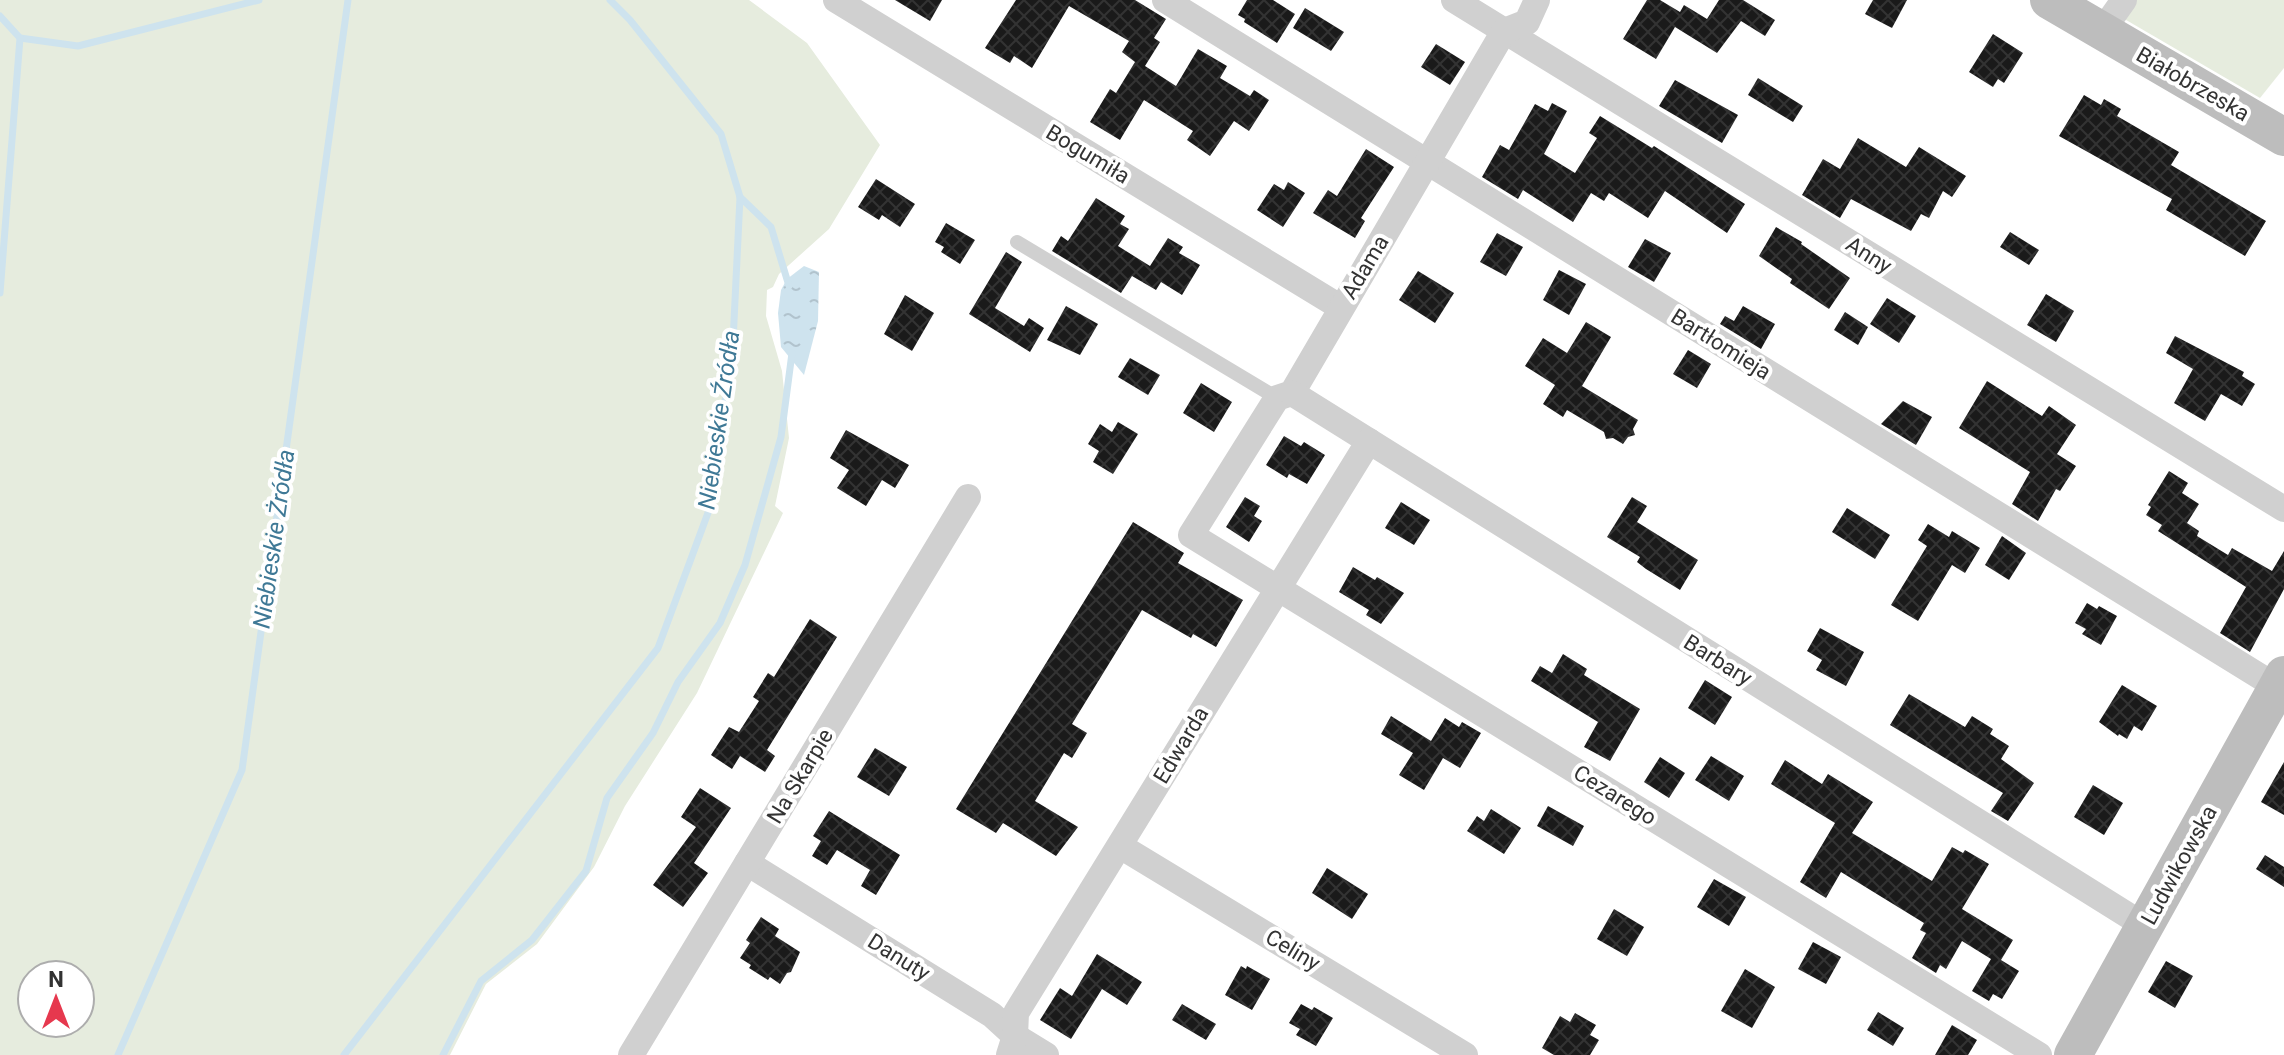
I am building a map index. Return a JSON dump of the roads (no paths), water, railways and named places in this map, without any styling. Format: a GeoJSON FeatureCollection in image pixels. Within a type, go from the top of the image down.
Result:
{"type":"FeatureCollection","features":[{"type":"Feature","properties":{"kind":"street","name":"Bogumiła"},"geometry":{"type":"LineString","coordinates":[[836,0],[1340,307]]}},
{"type":"Feature","properties":{"kind":"street","name":"Bartłomieja"},"geometry":{"type":"LineString","coordinates":[[1165,0],[2281,681]]}},
{"type":"Feature","properties":{"kind":"street","name":"Anny"},"geometry":{"type":"LineString","coordinates":[[1454,0],[2284,509]]}},
{"type":"Feature","properties":{"kind":"street","name":"Adama"},"geometry":{"type":"LineString","coordinates":[[1191,535],[1340,307],[1504,31],[1527,22],[1537,0]]}},
{"type":"Feature","properties":{"kind":"street","name":"Białobrzeska"},"geometry":{"type":"LineString","coordinates":[[2049,0],[2284,137]]}},
{"type":"Feature","properties":{"kind":"street"},"geometry":{"type":"LineString","coordinates":[[2102,31],[2124,0]]}},
{"type":"Feature","properties":{"kind":"street","name":"Barbary"},"geometry":{"type":"LineString","coordinates":[[1284,396],[1369,441],[2145,926]]}},
{"type":"Feature","properties":{"kind":"street","name":"Edwarda"},"geometry":{"type":"LineString","coordinates":[[1012,1046],[1016,1013],[1369,441]]}},
{"type":"Feature","properties":{"kind":"street","name":"Na Skarpie"},"geometry":{"type":"LineString","coordinates":[[631,1055],[968,497]]}},
{"type":"Feature","properties":{"kind":"street","name":"Cezarego"},"geometry":{"type":"LineString","coordinates":[[1191,535],[2039,1055]]}},
{"type":"Feature","properties":{"kind":"street","name":"Ludwikowska"},"geometry":{"type":"LineString","coordinates":[[2073,1055],[2281,681]]}},
{"type":"Feature","properties":{"kind":"street","name":"Celiny"},"geometry":{"type":"LineString","coordinates":[[1120,846],[1465,1055]]}},
{"type":"Feature","properties":{"kind":"street","name":"Danuty"},"geometry":{"type":"LineString","coordinates":[[747,863],[992,1015],[1012,1046],[1046,1055]]}},
{"type":"Feature","properties":{"kind":"lane"},"geometry":{"type":"LineString","coordinates":[[1017,242],[1284,396]]}},
{"type":"Feature","properties":{"kind":"water"},"geometry":{"type":"Polygon","coordinates":[[[804,266],[819,272],[818,321],[804,375],[781,347],[778,313],[781,290],[787,279],[804,266]]]}},
{"type":"Feature","properties":{"kind":"waterway","name":"Niebieskie Źródła"},"geometry":{"type":"LineString","coordinates":[[0,16],[20,38],[78,46],[259,0]]}},
{"type":"Feature","properties":{"kind":"waterway","name":"Niebieskie Żródła"},"geometry":{"type":"LineString","coordinates":[[118,1055],[242,770],[348,0]]}},
{"type":"Feature","properties":{"kind":"waterway","name":"Niebieskie Źródła"},"geometry":{"type":"LineString","coordinates":[[344,1055],[658,648],[712,502],[733,342],[740,197],[721,134],[630,20],[610,0]]}},
{"type":"Feature","properties":{"kind":"waterway","name":"Niebieskie Żródła"},"geometry":{"type":"LineString","coordinates":[[0,293],[20,38]]}},
{"type":"Feature","properties":{"kind":"waterway"},"geometry":{"type":"LineString","coordinates":[[740,197],[771,227],[789,286]]}},
{"type":"Feature","properties":{"kind":"waterway"},"geometry":{"type":"LineString","coordinates":[[443,1055],[481,981],[532,940],[586,871],[607,798],[653,733],[678,682],[720,623],[745,565],[781,437],[792,353]]}}]}
